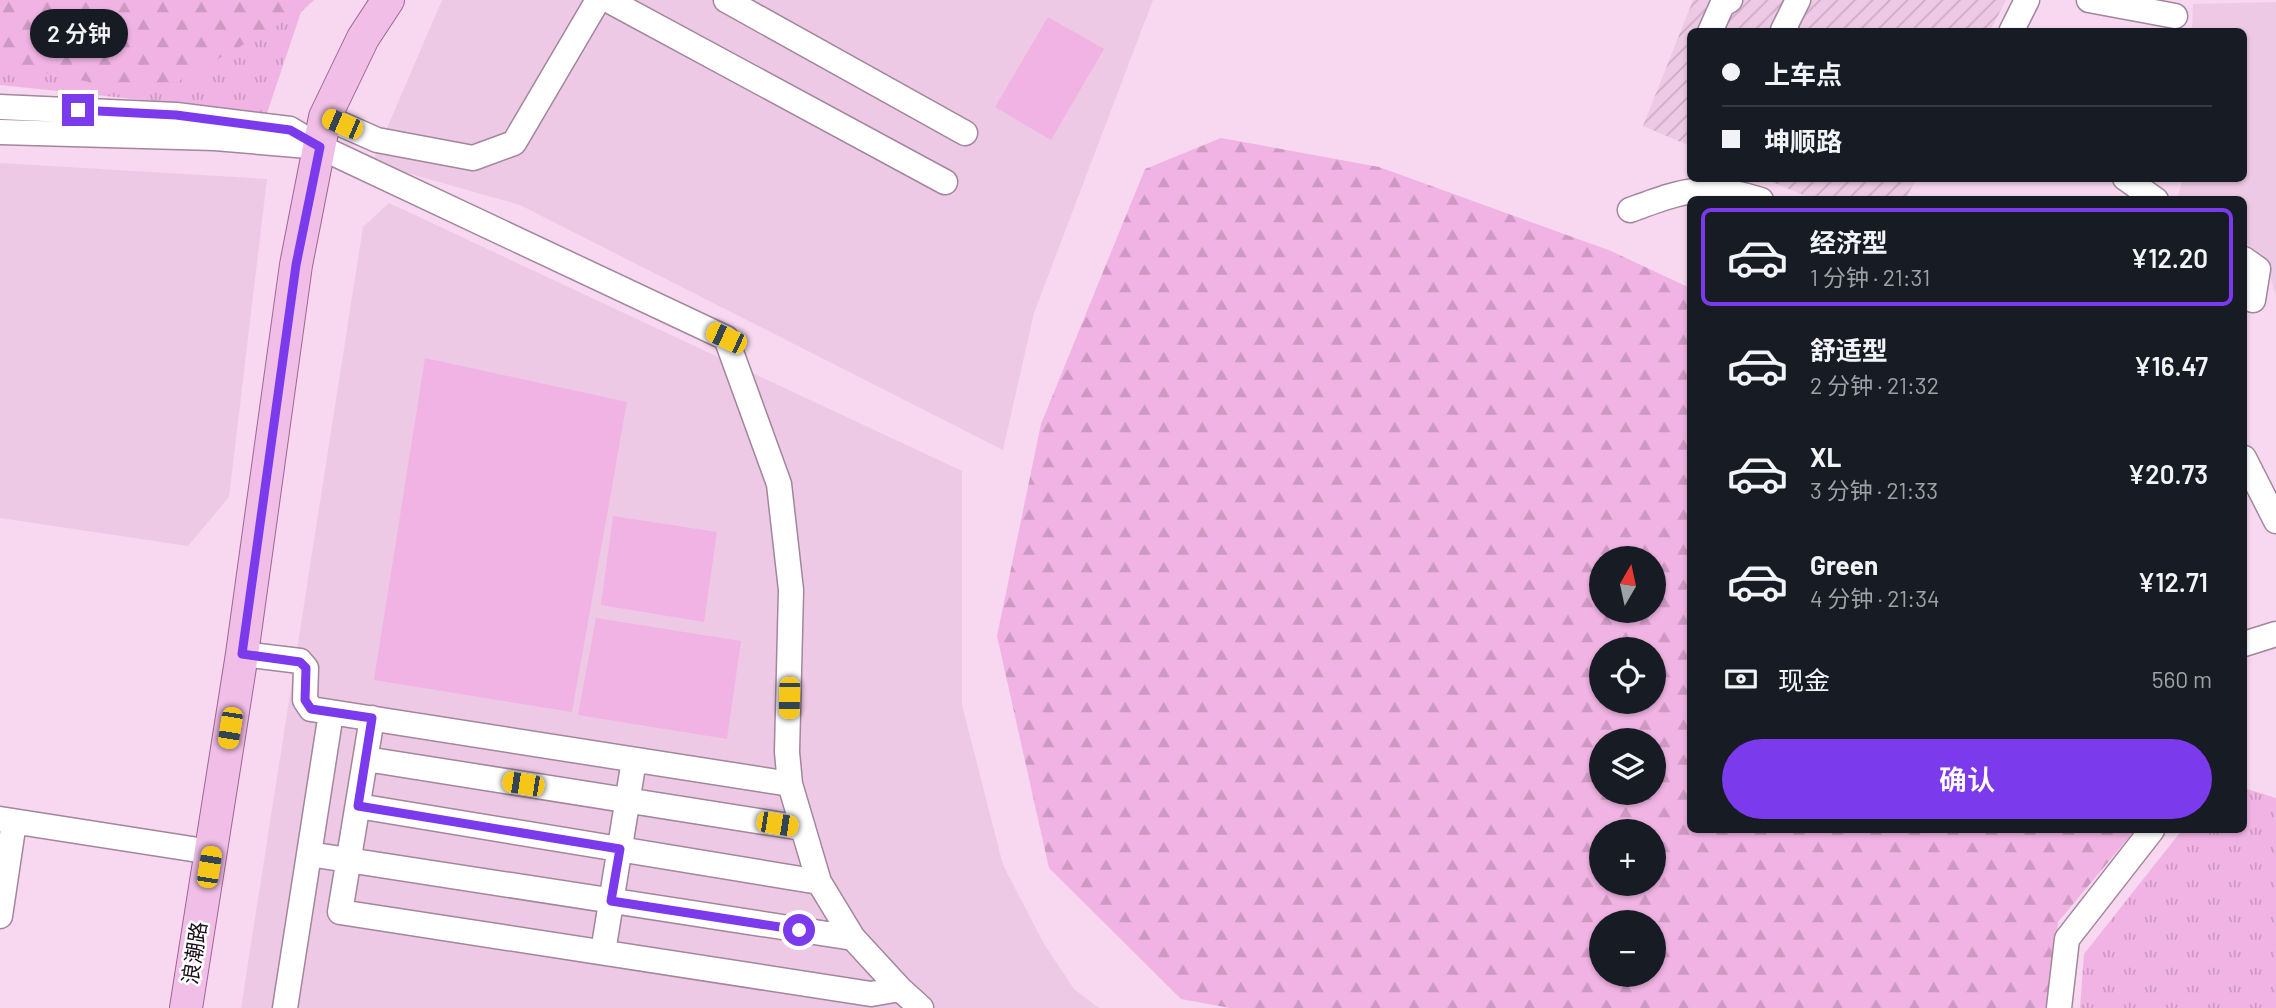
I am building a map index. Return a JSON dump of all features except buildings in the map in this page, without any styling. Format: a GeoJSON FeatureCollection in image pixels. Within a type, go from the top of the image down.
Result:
{"type":"FeatureCollection","features":[{"type":"Feature","properties":{"kind":"main road","name":"浪潮路"},"geometry":{"type":"LineString","coordinates":[[186,1008],[242,654],[296,265],[323,132],[363,38],[388,0]]}},
{"type":"Feature","properties":{"kind":"street"},"geometry":{"type":"LineString","coordinates":[[0,107],[176,115],[323,132],[473,158],[514,143],[597,0]]}},
{"type":"Feature","properties":{"kind":"street"},"geometry":{"type":"LineString","coordinates":[[608,0],[945,182]]}},
{"type":"Feature","properties":{"kind":"street"},"geometry":{"type":"LineString","coordinates":[[726,0],[965,132]]}},
{"type":"Feature","properties":{"kind":"street"},"geometry":{"type":"LineString","coordinates":[[1712,28],[1722,5],[1730,0]]}},
{"type":"Feature","properties":{"kind":"street"},"geometry":{"type":"LineString","coordinates":[[1784,28],[1798,0]]}},
{"type":"Feature","properties":{"kind":"street"},"geometry":{"type":"LineString","coordinates":[[2013,28],[2027,0]]}},
{"type":"Feature","properties":{"kind":"street"},"geometry":{"type":"LineString","coordinates":[[2089,0],[2175,16]]}},
{"type":"Feature","properties":{"kind":"street"},"geometry":{"type":"LineString","coordinates":[[0,132],[215,138],[323,132],[726,338],[779,484],[791,590],[788,752],[790,784],[802,828],[819,882],[853,938],[921,1008]]}},
{"type":"Feature","properties":{"kind":"street"},"geometry":{"type":"LineString","coordinates":[[2131,182],[2150,196]]}},
{"type":"Feature","properties":{"kind":"street"},"geometry":{"type":"LineString","coordinates":[[1630,210],[1684,190],[1725,189],[1748,196]]}},
{"type":"Feature","properties":{"kind":"street"},"geometry":{"type":"LineString","coordinates":[[2247,261],[2258,269],[2253,300]]}},
{"type":"Feature","properties":{"kind":"street"},"geometry":{"type":"LineString","coordinates":[[2247,464],[2276,521]]}},
{"type":"Feature","properties":{"kind":"street"},"geometry":{"type":"LineString","coordinates":[[2247,643],[2276,634]]}},
{"type":"Feature","properties":{"kind":"street"},"geometry":{"type":"LineString","coordinates":[[242,654],[300,662],[306,668],[305,700],[311,709],[790,784]]}},
{"type":"Feature","properties":{"kind":"street"},"geometry":{"type":"LineString","coordinates":[[285,1008],[331,713]]}},
{"type":"Feature","properties":{"kind":"street"},"geometry":{"type":"LineString","coordinates":[[372,718],[340,912],[871,994],[900,989]]}},
{"type":"Feature","properties":{"kind":"street"},"geometry":{"type":"LineString","coordinates":[[366,758],[802,828]]}},
{"type":"Feature","properties":{"kind":"street"},"geometry":{"type":"LineString","coordinates":[[603,952],[634,760]]}},
{"type":"Feature","properties":{"kind":"street"},"geometry":{"type":"LineString","coordinates":[[358,806],[819,882]]}},
{"type":"Feature","properties":{"kind":"street"},"geometry":{"type":"LineString","coordinates":[[0,916],[7,820],[211,852]]}},
{"type":"Feature","properties":{"kind":"street"},"geometry":{"type":"LineString","coordinates":[[2059,1008],[2067,939],[2150,833]]}},
{"type":"Feature","properties":{"kind":"street"},"geometry":{"type":"LineString","coordinates":[[309,854],[853,938]]}},
{"type":"Feature","properties":{"kind":"shaded area"},"geometry":{"type":"Polygon","coordinates":[[[442,0],[1153,0],[1034,313],[1003,450],[520,205],[372,163],[442,0]]]}},
{"type":"Feature","properties":{"kind":"shaded area"},"geometry":{"type":"Polygon","coordinates":[[[1693,0],[2006,0],[1992,28],[1687,28],[1687,145],[1643,126],[1693,0]]]}},
{"type":"Feature","properties":{"kind":"shaded area"},"geometry":{"type":"Polygon","coordinates":[[[2276,2],[2276,295],[2263,255],[2247,244],[2247,196],[2178,196],[2182,182],[2247,182],[2247,28],[2192,28],[2193,4],[2276,2]]]}},
{"type":"Feature","properties":{"kind":"shaded area"},"geometry":{"type":"Polygon","coordinates":[[[0,163],[267,179],[229,497],[188,546],[0,518],[0,163]]]}},
{"type":"Feature","properties":{"kind":"shaded area"},"geometry":{"type":"Polygon","coordinates":[[[1772,182],[1914,182],[1907,196],[1806,196],[1772,182]]]}},
{"type":"Feature","properties":{"kind":"shaded area"},"geometry":{"type":"Polygon","coordinates":[[[389,203],[962,471],[962,705],[1003,865],[1044,944],[1074,989],[1099,1008],[241,1008],[363,227],[389,203]]]}},
{"type":"Feature","properties":{"kind":"green space"},"geometry":{"type":"Polygon","coordinates":[[[0,0],[314,0],[301,12],[267,113],[0,85],[0,0]]]}},
{"type":"Feature","properties":{"kind":"green space"},"geometry":{"type":"Polygon","coordinates":[[[0,0],[311,0],[301,12],[177,82],[109,86],[17,67],[0,49],[0,0]]]}},
{"type":"Feature","properties":{"kind":"green space"},"geometry":{"type":"Polygon","coordinates":[[[1048,17],[1104,49],[1051,140],[995,107],[1048,17]]]}},
{"type":"Feature","properties":{"kind":"green space"},"geometry":{"type":"Polygon","coordinates":[[[1221,138],[1379,167],[1611,251],[1687,287],[1687,833],[2132,833],[2058,922],[2048,1008],[1230,1008],[1181,999],[1049,868],[997,636],[1041,424],[1145,169],[1221,138]]]}},
{"type":"Feature","properties":{"kind":"green space"},"geometry":{"type":"Polygon","coordinates":[[[425,358],[627,402],[572,712],[374,680],[425,358]]]}},
{"type":"Feature","properties":{"kind":"green space"},"geometry":{"type":"Polygon","coordinates":[[[613,516],[717,532],[704,622],[601,605],[613,516]]]}},
{"type":"Feature","properties":{"kind":"green space"},"geometry":{"type":"Polygon","coordinates":[[[596,618],[741,641],[727,739],[578,715],[596,618]]]}},
{"type":"Feature","properties":{"kind":"green space"},"geometry":{"type":"Polygon","coordinates":[[[2247,789],[2276,798],[2276,1008],[2080,1008],[2084,954],[2180,833],[2247,833],[2247,789]]]}},
{"type":"Feature","properties":{"kind":"route"},"geometry":{"type":"LineString","coordinates":[[78,110],[176,115],[290,130],[320,147],[296,265],[242,654],[300,662],[306,668],[305,700],[311,709],[372,718],[358,806],[620,849],[611,901],[799,930]]}}]}
